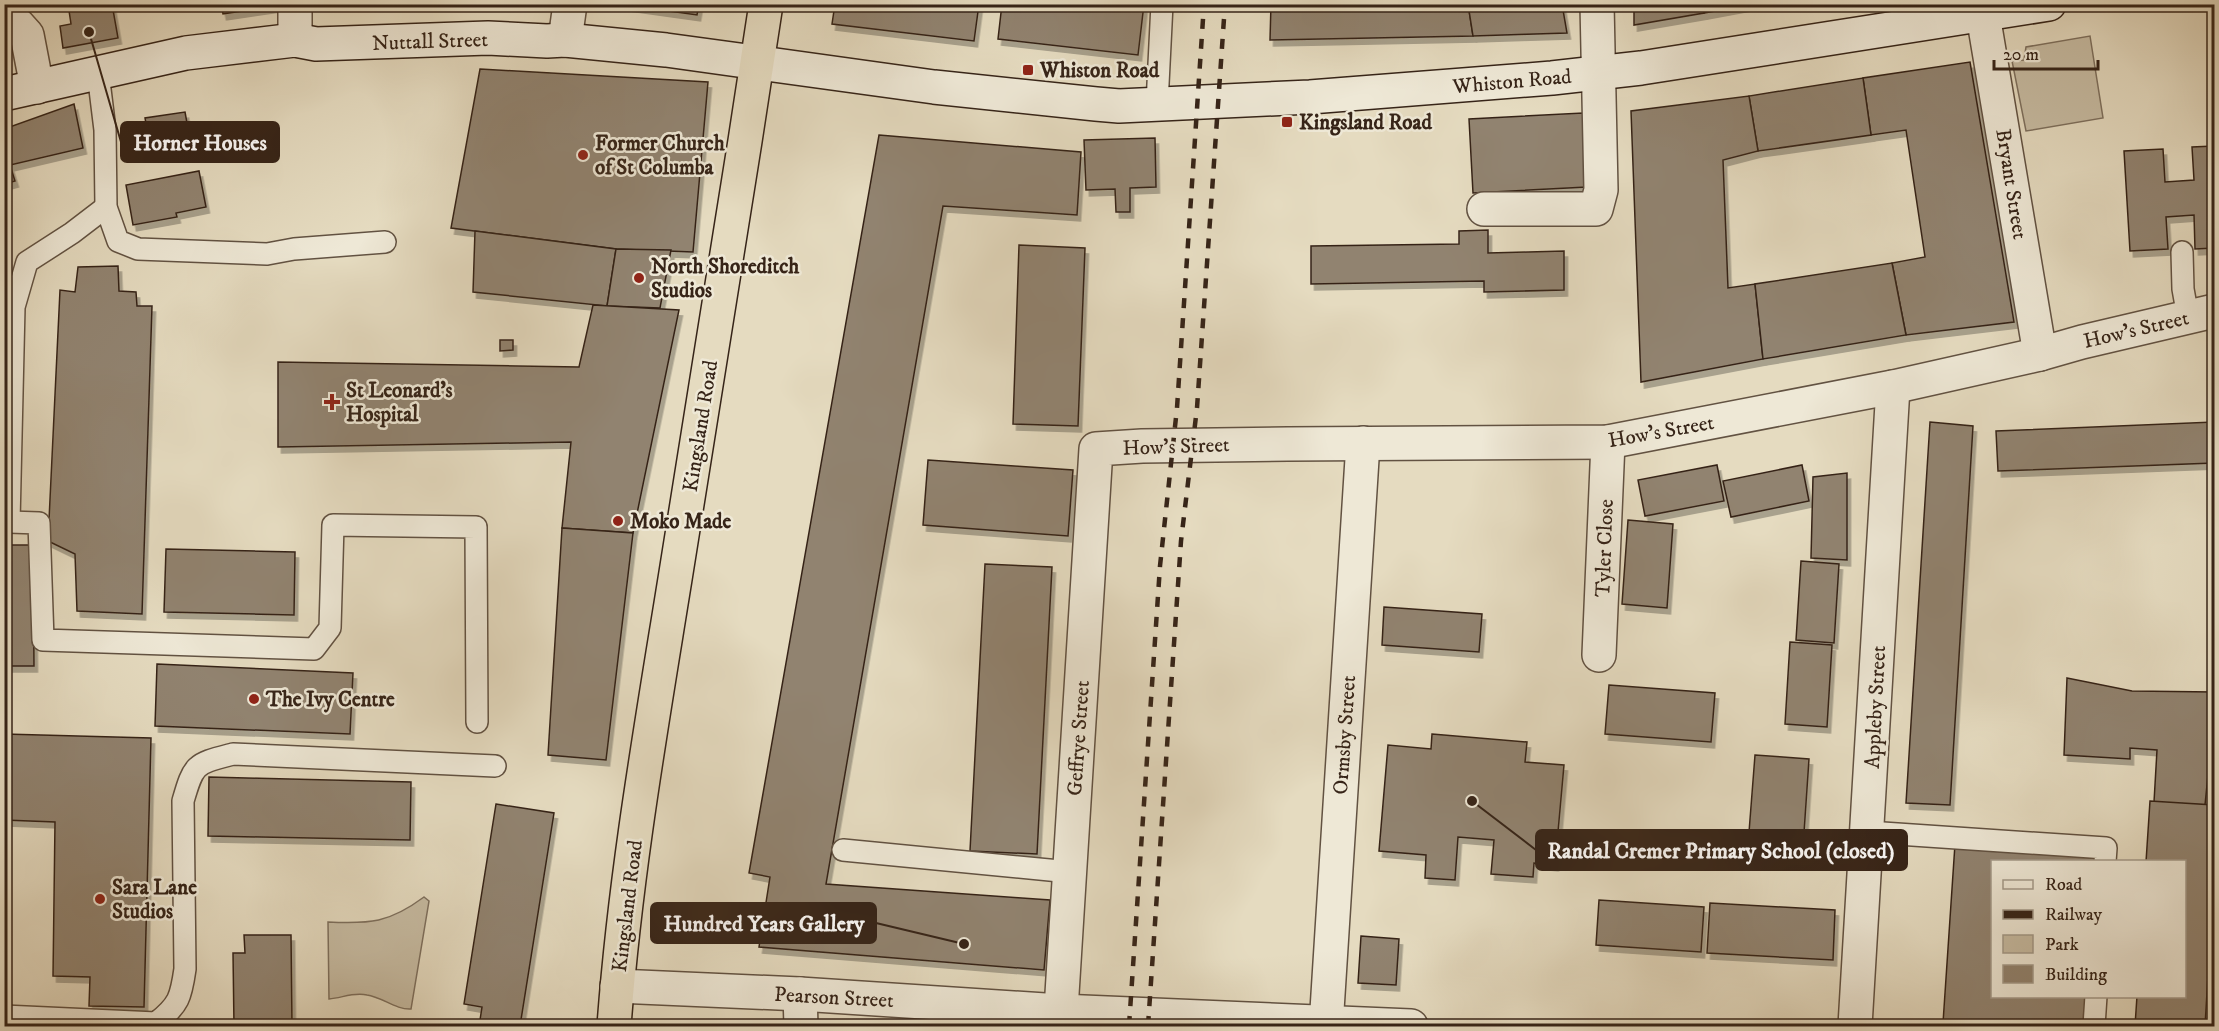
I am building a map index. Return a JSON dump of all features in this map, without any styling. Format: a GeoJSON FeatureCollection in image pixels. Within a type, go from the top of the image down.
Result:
{"type":"FeatureCollection","features":[{"type":"Feature","properties":{"kind":"highway","name":"Kingsland Road"},"geometry":{"type":"LineString","coordinates":[[614,1026],[630,869],[642,783],[766,4]]}},
{"type":"Feature","properties":{"kind":"street"},"geometry":{"type":"LineString","coordinates":[[295,4],[295,40]]}},
{"type":"Feature","properties":{"kind":"street"},"geometry":{"type":"LineString","coordinates":[[566,40],[570,4]]}},
{"type":"Feature","properties":{"kind":"street"},"geometry":{"type":"LineString","coordinates":[[1484,209],[1596,209],[1601,189],[1597,4]]}},
{"type":"Feature","properties":{"kind":"street","name":"Whiston Road"},"geometry":{"type":"LineString","coordinates":[[757,63],[853,77],[1119,106],[1310,97],[1600,73],[1984,10],[2049,4]]}},
{"type":"Feature","properties":{"kind":"street","name":"Bryant Street"},"geometry":{"type":"LineString","coordinates":[[1984,10],[2040,354]]}},
{"type":"Feature","properties":{"kind":"street"},"geometry":{"type":"LineString","coordinates":[[4,19],[18,26],[27,35],[37,87]]}},
{"type":"Feature","properties":{"kind":"street","name":"Nuttall Street"},"geometry":{"type":"LineString","coordinates":[[4,94],[186,53],[295,40],[316,44],[488,38],[566,40],[666,50],[757,63]]}},
{"type":"Feature","properties":{"kind":"street","name":"How's Street"},"geometry":{"type":"LineString","coordinates":[[1096,449],[1142,446],[1608,442],[1893,387],[2201,314]]}},
{"type":"Feature","properties":{"kind":"street","name":"Appleby Street"},"geometry":{"type":"LineString","coordinates":[[1855,1026],[1893,387]]}},
{"type":"Feature","properties":{"kind":"street","name":"Tyler Close"},"geometry":{"type":"LineString","coordinates":[[1599,655],[1608,442]]}},
{"type":"Feature","properties":{"kind":"street","name":"Ormsby Street"},"geometry":{"type":"LineString","coordinates":[[1326,1025],[1363,443]]}},
{"type":"Feature","properties":{"kind":"street","name":"Geffrye Street"},"geometry":{"type":"LineString","coordinates":[[1060,1018],[1096,449]]}},
{"type":"Feature","properties":{"kind":"street","name":"Pearson Street"},"geometry":{"type":"LineString","coordinates":[[617,986],[800,994],[1060,1018],[1411,1026]]}},
{"type":"Feature","properties":{"kind":"street"},"geometry":{"type":"LineString","coordinates":[[800,994],[801,1026]]}},
{"type":"Feature","properties":{"kind":"lane"},"geometry":{"type":"LineString","coordinates":[[1157,104],[1162,4]]}},
{"type":"Feature","properties":{"kind":"lane"},"geometry":{"type":"LineString","coordinates":[[98,73],[105,130],[106,207],[118,241],[138,249],[267,254],[294,249],[385,242]]}},
{"type":"Feature","properties":{"kind":"lane"},"geometry":{"type":"LineString","coordinates":[[106,207],[72,233],[27,262],[14,307],[7,522],[39,523],[43,640],[314,649],[330,628],[333,525],[476,527],[477,722]]}},
{"type":"Feature","properties":{"kind":"lane"},"geometry":{"type":"LineString","coordinates":[[2182,252],[2183,289],[2201,314]]}},
{"type":"Feature","properties":{"kind":"lane"},"geometry":{"type":"LineString","coordinates":[[4,1016],[156,1023],[172,1011],[182,993],[185,969],[183,801],[190,776],[202,762],[233,754],[495,766]]}},
{"type":"Feature","properties":{"kind":"lane"},"geometry":{"type":"LineString","coordinates":[[1868,832],[2106,848],[2105,860]]}},
{"type":"Feature","properties":{"kind":"lane"},"geometry":{"type":"LineString","coordinates":[[843,850],[1070,872]]}},
{"type":"Feature","properties":{"kind":"lane"},"geometry":{"type":"LineString","coordinates":[[2094,1026],[2096,998]]}},
{"type":"Feature","properties":{"kind":"green space"},"geometry":{"type":"Polygon","coordinates":[[[2090,36],[2103,118],[2026,131],[2012,61],[2024,60],[2026,47],[2090,36]]]}},
{"type":"Feature","properties":{"kind":"green space"},"geometry":{"type":"Polygon","coordinates":[[[424,897],[429,901],[411,1009],[400,1008],[373,996],[362,994],[329,999],[328,922],[356,923],[379,920],[412,906],[424,897]]]}},
{"type":"Feature","properties":{"kind":"building"},"geometry":{"type":"Polygon","coordinates":[[[68,4],[112,4],[118,38],[63,48],[60,26],[71,24],[68,4]]]}},
{"type":"Feature","properties":{"kind":"building"},"geometry":{"type":"Polygon","coordinates":[[[221,4],[276,4],[276,6],[223,14],[221,4]]]}},
{"type":"Feature","properties":{"kind":"building"},"geometry":{"type":"Polygon","coordinates":[[[619,4],[699,4],[697,15],[619,4]]]}},
{"type":"Feature","properties":{"kind":"building"},"geometry":{"type":"Polygon","coordinates":[[[835,4],[979,4],[974,41],[832,24],[835,4]]]}},
{"type":"Feature","properties":{"kind":"building"},"geometry":{"type":"Polygon","coordinates":[[[1002,4],[1144,4],[1138,55],[998,39],[1002,4]]]}},
{"type":"Feature","properties":{"kind":"building"},"geometry":{"type":"Polygon","coordinates":[[[1271,4],[1468,4],[1473,36],[1270,40],[1271,4]]]}},
{"type":"Feature","properties":{"kind":"building"},"geometry":{"type":"Polygon","coordinates":[[[1468,4],[1562,4],[1567,33],[1473,36],[1468,4]]]}},
{"type":"Feature","properties":{"kind":"building"},"geometry":{"type":"Polygon","coordinates":[[[1634,4],[1704,4],[1704,13],[1634,25],[1634,4]]]}},
{"type":"Feature","properties":{"kind":"building"},"geometry":{"type":"Polygon","coordinates":[[[1704,4],[1753,4],[1704,13],[1704,4]]]}},
{"type":"Feature","properties":{"kind":"building"},"geometry":{"type":"Polygon","coordinates":[[[1970,62],[2014,322],[1906,335],[1892,263],[1925,257],[1906,130],[1871,135],[1863,78],[1970,62]]]}},
{"type":"Feature","properties":{"kind":"building","name":"Former Church of St Columba"},"geometry":{"type":"Polygon","coordinates":[[[480,69],[708,82],[693,252],[616,249],[451,228],[480,69]]]}},
{"type":"Feature","properties":{"kind":"building"},"geometry":{"type":"Polygon","coordinates":[[[1863,78],[1871,135],[1758,151],[1749,96],[1863,78]]]}},
{"type":"Feature","properties":{"kind":"building"},"geometry":{"type":"Polygon","coordinates":[[[1749,96],[1758,151],[1723,160],[1728,288],[1755,284],[1763,359],[1641,382],[1631,111],[1749,96]]]}},
{"type":"Feature","properties":{"kind":"building"},"geometry":{"type":"Polygon","coordinates":[[[74,104],[83,148],[10,165],[15,181],[4,184],[4,129],[74,104]]]}},
{"type":"Feature","properties":{"kind":"building"},"geometry":{"type":"Polygon","coordinates":[[[185,112],[189,134],[149,141],[145,118],[185,112]]]}},
{"type":"Feature","properties":{"kind":"building"},"geometry":{"type":"Polygon","coordinates":[[[1583,113],[1587,187],[1473,193],[1469,119],[1583,113]]]}},
{"type":"Feature","properties":{"kind":"building"},"geometry":{"type":"Polygon","coordinates":[[[879,135],[1081,152],[1077,215],[943,206],[826,884],[1050,900],[1044,970],[759,947],[770,877],[749,873],[879,135]]]}},
{"type":"Feature","properties":{"kind":"building"},"geometry":{"type":"Polygon","coordinates":[[[1155,138],[1156,187],[1130,188],[1130,212],[1116,212],[1115,189],[1086,190],[1084,140],[1155,138]]]}},
{"type":"Feature","properties":{"kind":"building"},"geometry":{"type":"Polygon","coordinates":[[[2214,146],[2214,248],[2195,249],[2194,215],[2166,217],[2168,249],[2130,251],[2124,151],[2163,149],[2165,182],[2194,180],[2192,147],[2214,146]]]}},
{"type":"Feature","properties":{"kind":"building"},"geometry":{"type":"Polygon","coordinates":[[[199,171],[206,207],[176,213],[177,217],[133,225],[126,185],[199,171]]]}},
{"type":"Feature","properties":{"kind":"building"},"geometry":{"type":"Polygon","coordinates":[[[1488,230],[1488,253],[1564,251],[1564,290],[1484,292],[1484,281],[1311,284],[1311,246],[1459,244],[1459,231],[1488,230]]]}},
{"type":"Feature","properties":{"kind":"building"},"geometry":{"type":"Polygon","coordinates":[[[475,231],[616,249],[607,306],[473,292],[475,231]]]}},
{"type":"Feature","properties":{"kind":"building"},"geometry":{"type":"Polygon","coordinates":[[[1019,245],[1085,248],[1078,426],[1013,424],[1019,245]]]}},
{"type":"Feature","properties":{"kind":"building","name":"North Shoreditch Studios"},"geometry":{"type":"Polygon","coordinates":[[[616,249],[671,250],[660,308],[607,306],[616,249]]]}},
{"type":"Feature","properties":{"kind":"building"},"geometry":{"type":"Polygon","coordinates":[[[1892,263],[1906,335],[1763,359],[1755,284],[1892,263]]]}},
{"type":"Feature","properties":{"kind":"building"},"geometry":{"type":"Polygon","coordinates":[[[118,266],[119,291],[136,292],[137,306],[152,306],[142,614],[77,611],[75,554],[48,541],[60,290],[75,292],[78,267],[118,266]]]}},
{"type":"Feature","properties":{"kind":"building"},"geometry":{"type":"Polygon","coordinates":[[[593,305],[679,310],[633,533],[562,528],[571,442],[278,447],[278,362],[579,367],[593,305]]]}},
{"type":"Feature","properties":{"kind":"building"},"geometry":{"type":"Polygon","coordinates":[[[500,340],[513,340],[513,350],[500,351],[500,340]]]}},
{"type":"Feature","properties":{"kind":"building"},"geometry":{"type":"Polygon","coordinates":[[[1930,422],[1973,426],[1950,805],[1906,803],[1930,422]]]}},
{"type":"Feature","properties":{"kind":"building"},"geometry":{"type":"Polygon","coordinates":[[[2214,422],[2214,463],[1998,471],[1996,431],[2214,422]]]}},
{"type":"Feature","properties":{"kind":"building"},"geometry":{"type":"Polygon","coordinates":[[[928,460],[1073,470],[1068,536],[923,525],[928,460]]]}},
{"type":"Feature","properties":{"kind":"building"},"geometry":{"type":"Polygon","coordinates":[[[1717,465],[1724,501],[1645,516],[1638,480],[1717,465]]]}},
{"type":"Feature","properties":{"kind":"building"},"geometry":{"type":"Polygon","coordinates":[[[1802,465],[1809,501],[1731,517],[1723,481],[1802,465]]]}},
{"type":"Feature","properties":{"kind":"building"},"geometry":{"type":"Polygon","coordinates":[[[1847,473],[1847,560],[1811,558],[1813,477],[1847,473]]]}},
{"type":"Feature","properties":{"kind":"building"},"geometry":{"type":"Polygon","coordinates":[[[1628,520],[1673,524],[1667,608],[1622,604],[1628,520]]]}},
{"type":"Feature","properties":{"kind":"building"},"geometry":{"type":"Polygon","coordinates":[[[562,528],[633,533],[606,760],[548,755],[562,528]]]}},
{"type":"Feature","properties":{"kind":"building"},"geometry":{"type":"Polygon","coordinates":[[[4,545],[33,545],[34,666],[4,666],[4,545]]]}},
{"type":"Feature","properties":{"kind":"building"},"geometry":{"type":"Polygon","coordinates":[[[166,549],[295,552],[294,615],[164,612],[166,549]]]}},
{"type":"Feature","properties":{"kind":"building"},"geometry":{"type":"Polygon","coordinates":[[[1801,561],[1839,564],[1834,643],[1796,640],[1801,561]]]}},
{"type":"Feature","properties":{"kind":"building"},"geometry":{"type":"Polygon","coordinates":[[[985,564],[1052,567],[1037,854],[970,851],[985,564]]]}},
{"type":"Feature","properties":{"kind":"building"},"geometry":{"type":"Polygon","coordinates":[[[1384,607],[1482,614],[1479,652],[1382,645],[1384,607]]]}},
{"type":"Feature","properties":{"kind":"building"},"geometry":{"type":"Polygon","coordinates":[[[1790,642],[1832,645],[1827,727],[1785,724],[1790,642]]]}},
{"type":"Feature","properties":{"kind":"building","name":"The Ivy Centre"},"geometry":{"type":"Polygon","coordinates":[[[157,664],[353,673],[350,734],[155,726],[157,664]]]}},
{"type":"Feature","properties":{"kind":"building"},"geometry":{"type":"Polygon","coordinates":[[[2067,678],[2132,691],[2214,692],[2214,766],[2209,765],[2205,805],[2154,802],[2157,750],[2130,748],[2130,759],[2064,755],[2067,678]]]}},
{"type":"Feature","properties":{"kind":"building"},"geometry":{"type":"Polygon","coordinates":[[[1609,685],[1715,693],[1711,742],[1605,734],[1609,685]]]}},
{"type":"Feature","properties":{"kind":"building","name":"Sara Lane Studios"},"geometry":{"type":"Polygon","coordinates":[[[4,734],[151,738],[144,1007],[89,1006],[90,977],[53,976],[55,822],[4,820],[4,734]]]}},
{"type":"Feature","properties":{"kind":"building"},"geometry":{"type":"Polygon","coordinates":[[[1432,734],[1527,742],[1525,762],[1564,765],[1555,865],[1534,863],[1533,877],[1491,874],[1494,840],[1458,837],[1455,880],[1425,878],[1426,855],[1379,851],[1388,745],[1431,749],[1432,734]]]}},
{"type":"Feature","properties":{"kind":"building"},"geometry":{"type":"Polygon","coordinates":[[[1755,755],[1809,759],[1802,862],[1747,858],[1755,755]]]}},
{"type":"Feature","properties":{"kind":"building"},"geometry":{"type":"Polygon","coordinates":[[[209,777],[411,782],[410,840],[208,836],[209,777]]]}},
{"type":"Feature","properties":{"kind":"building"},"geometry":{"type":"Polygon","coordinates":[[[2150,801],[2214,805],[2214,876],[2205,1026],[2135,1026],[2137,998],[2186,998],[2186,860],[2146,860],[2150,801]]]}},
{"type":"Feature","properties":{"kind":"building"},"geometry":{"type":"Polygon","coordinates":[[[496,804],[554,813],[520,1026],[480,1020],[482,1007],[464,1004],[496,804]]]}},
{"type":"Feature","properties":{"kind":"building"},"geometry":{"type":"Polygon","coordinates":[[[1955,844],[2096,851],[2095,860],[1991,860],[1991,998],[2087,998],[2085,1026],[1943,1023],[1955,844]]]}},
{"type":"Feature","properties":{"kind":"building"},"geometry":{"type":"Polygon","coordinates":[[[1599,900],[1704,907],[1701,952],[1596,945],[1599,900]]]}},
{"type":"Feature","properties":{"kind":"building"},"geometry":{"type":"Polygon","coordinates":[[[1710,903],[1835,910],[1833,960],[1707,953],[1710,903]]]}},
{"type":"Feature","properties":{"kind":"building"},"geometry":{"type":"Polygon","coordinates":[[[244,935],[291,935],[292,1026],[234,1026],[233,953],[245,953],[244,935]]]}},
{"type":"Feature","properties":{"kind":"building"},"geometry":{"type":"Polygon","coordinates":[[[1361,936],[1399,939],[1396,985],[1358,983],[1361,936]]]}},
{"type":"Feature","properties":{"kind":"railway"},"geometry":{"type":"LineString","coordinates":[[1129,1026],[1160,566],[1177,408],[1204,4]]}},
{"type":"Feature","properties":{"kind":"railway"},"geometry":{"type":"LineString","coordinates":[[1148,1026],[1181,541],[1197,408],[1225,4]]}},
{"type":"Feature","properties":{"kind":"place","name":"Horner Houses"},"geometry":{"type":"Point","coordinates":[89,32]}},
{"type":"Feature","properties":{"kind":"place","name":"Whiston Road"},"geometry":{"type":"Point","coordinates":[1028,70]}},
{"type":"Feature","properties":{"kind":"place","name":"Kingsland Road"},"geometry":{"type":"Point","coordinates":[1287,122]}},
{"type":"Feature","properties":{"kind":"place","name":"Former Church of St Columba"},"geometry":{"type":"Point","coordinates":[583,155]}},
{"type":"Feature","properties":{"kind":"place","name":"North Shoreditch Studios"},"geometry":{"type":"Point","coordinates":[639,278]}},
{"type":"Feature","properties":{"kind":"place","name":"St Leonard's Hospital"},"geometry":{"type":"Point","coordinates":[332,402]}},
{"type":"Feature","properties":{"kind":"place","name":"Moko Made"},"geometry":{"type":"Point","coordinates":[618,521]}},
{"type":"Feature","properties":{"kind":"place","name":"The Ivy Centre"},"geometry":{"type":"Point","coordinates":[254,699]}},
{"type":"Feature","properties":{"kind":"place","name":"Randal Cremer Primary School (closed)"},"geometry":{"type":"Point","coordinates":[1472,801]}},
{"type":"Feature","properties":{"kind":"place","name":"Sara Lane Studios"},"geometry":{"type":"Point","coordinates":[100,899]}},
{"type":"Feature","properties":{"kind":"place","name":"Hundred Years Gallery"},"geometry":{"type":"Point","coordinates":[964,944]}}]}
